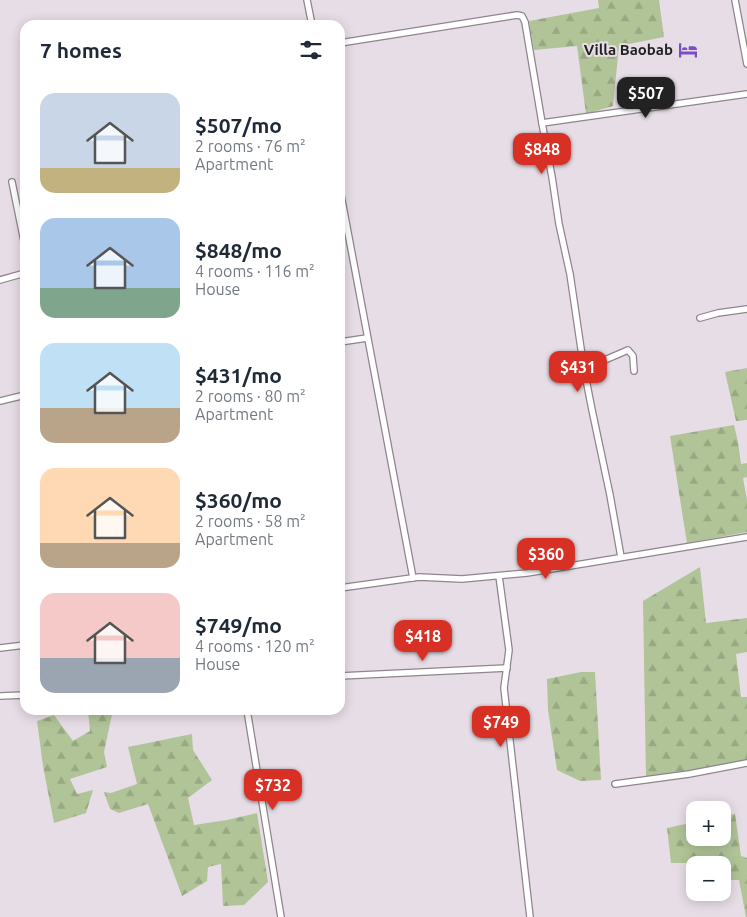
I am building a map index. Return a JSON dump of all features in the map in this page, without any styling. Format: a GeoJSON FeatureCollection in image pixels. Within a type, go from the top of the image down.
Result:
{"type":"FeatureCollection","features":[{"type":"Feature","properties":{"kind":"street"},"geometry":{"type":"LineString","coordinates":[[307,0],[311,20]]}},
{"type":"Feature","properties":{"kind":"street"},"geometry":{"type":"LineString","coordinates":[[735,0],[747,64]]}},
{"type":"Feature","properties":{"kind":"street"},"geometry":{"type":"LineString","coordinates":[[345,42],[517,15],[522,16],[525,22],[559,224],[570,274],[584,369],[621,557]]}},
{"type":"Feature","properties":{"kind":"street"},"geometry":{"type":"LineString","coordinates":[[542,124],[747,94]]}},
{"type":"Feature","properties":{"kind":"street"},"geometry":{"type":"LineString","coordinates":[[12,182],[20,221]]}},
{"type":"Feature","properties":{"kind":"street"},"geometry":{"type":"LineString","coordinates":[[345,217],[413,578]]}},
{"type":"Feature","properties":{"kind":"street"},"geometry":{"type":"LineString","coordinates":[[0,280],[20,274]]}},
{"type":"Feature","properties":{"kind":"street"},"geometry":{"type":"LineString","coordinates":[[700,318],[718,313],[747,309]]}},
{"type":"Feature","properties":{"kind":"street"},"geometry":{"type":"LineString","coordinates":[[345,341],[367,338]]}},
{"type":"Feature","properties":{"kind":"street"},"geometry":{"type":"LineString","coordinates":[[584,369],[628,350],[633,356],[634,371]]}},
{"type":"Feature","properties":{"kind":"street"},"geometry":{"type":"LineString","coordinates":[[0,401],[20,397]]}},
{"type":"Feature","properties":{"kind":"street"},"geometry":{"type":"LineString","coordinates":[[345,587],[419,577],[462,579],[527,573],[747,537]]}},
{"type":"Feature","properties":{"kind":"street"},"geometry":{"type":"LineString","coordinates":[[499,576],[509,650],[504,688],[530,917]]}},
{"type":"Feature","properties":{"kind":"street"},"geometry":{"type":"LineString","coordinates":[[0,648],[20,646]]}},
{"type":"Feature","properties":{"kind":"street"},"geometry":{"type":"LineString","coordinates":[[345,676],[507,668]]}},
{"type":"Feature","properties":{"kind":"street"},"geometry":{"type":"LineString","coordinates":[[0,696],[20,695]]}},
{"type":"Feature","properties":{"kind":"street"},"geometry":{"type":"LineString","coordinates":[[248,715],[281,917]]}},
{"type":"Feature","properties":{"kind":"street"},"geometry":{"type":"LineString","coordinates":[[615,784],[688,774],[747,763]]}},
{"type":"Feature","properties":{"kind":"green space"},"geometry":{"type":"Polygon","coordinates":[[[598,0],[659,0],[664,37],[619,46],[613,106],[586,114],[577,46],[534,50],[529,21],[599,8],[598,0]]]}},
{"type":"Feature","properties":{"kind":"green space"},"geometry":{"type":"Polygon","coordinates":[[[747,368],[747,420],[736,421],[725,372],[747,368]]]}},
{"type":"Feature","properties":{"kind":"green space"},"geometry":{"type":"Polygon","coordinates":[[[734,425],[741,464],[747,463],[747,477],[743,478],[747,500],[747,532],[687,543],[670,436],[734,425]]]}},
{"type":"Feature","properties":{"kind":"green space"},"geometry":{"type":"Polygon","coordinates":[[[700,567],[706,623],[747,618],[747,652],[736,654],[741,697],[747,697],[747,763],[646,777],[643,601],[700,567]]]}},
{"type":"Feature","properties":{"kind":"green space"},"geometry":{"type":"Polygon","coordinates":[[[581,672],[595,672],[601,780],[580,781],[557,770],[548,710],[547,679],[581,672]]]}},
{"type":"Feature","properties":{"kind":"green space"},"geometry":{"type":"Polygon","coordinates":[[[54,715],[73,741],[90,731],[88,715],[112,715],[104,752],[107,767],[70,779],[77,794],[93,790],[86,813],[54,823],[37,721],[54,715]]]}},
{"type":"Feature","properties":{"kind":"green space"},"geometry":{"type":"Polygon","coordinates":[[[192,734],[193,750],[212,780],[188,798],[194,825],[257,813],[268,882],[244,905],[223,906],[221,864],[208,867],[207,881],[182,896],[148,804],[119,813],[110,809],[104,792],[111,793],[137,784],[128,747],[192,734]]]}},
{"type":"Feature","properties":{"kind":"green space"},"geometry":{"type":"Polygon","coordinates":[[[735,814],[741,856],[747,858],[747,917],[739,880],[731,880],[731,856],[686,856],[686,863],[671,863],[667,828],[686,824],[686,846],[731,846],[731,815],[735,814]]]}},
{"type":"Feature","properties":{"kind":"place","name":"Villa Baobab"},"geometry":{"type":"Point","coordinates":[688,50]}}]}
